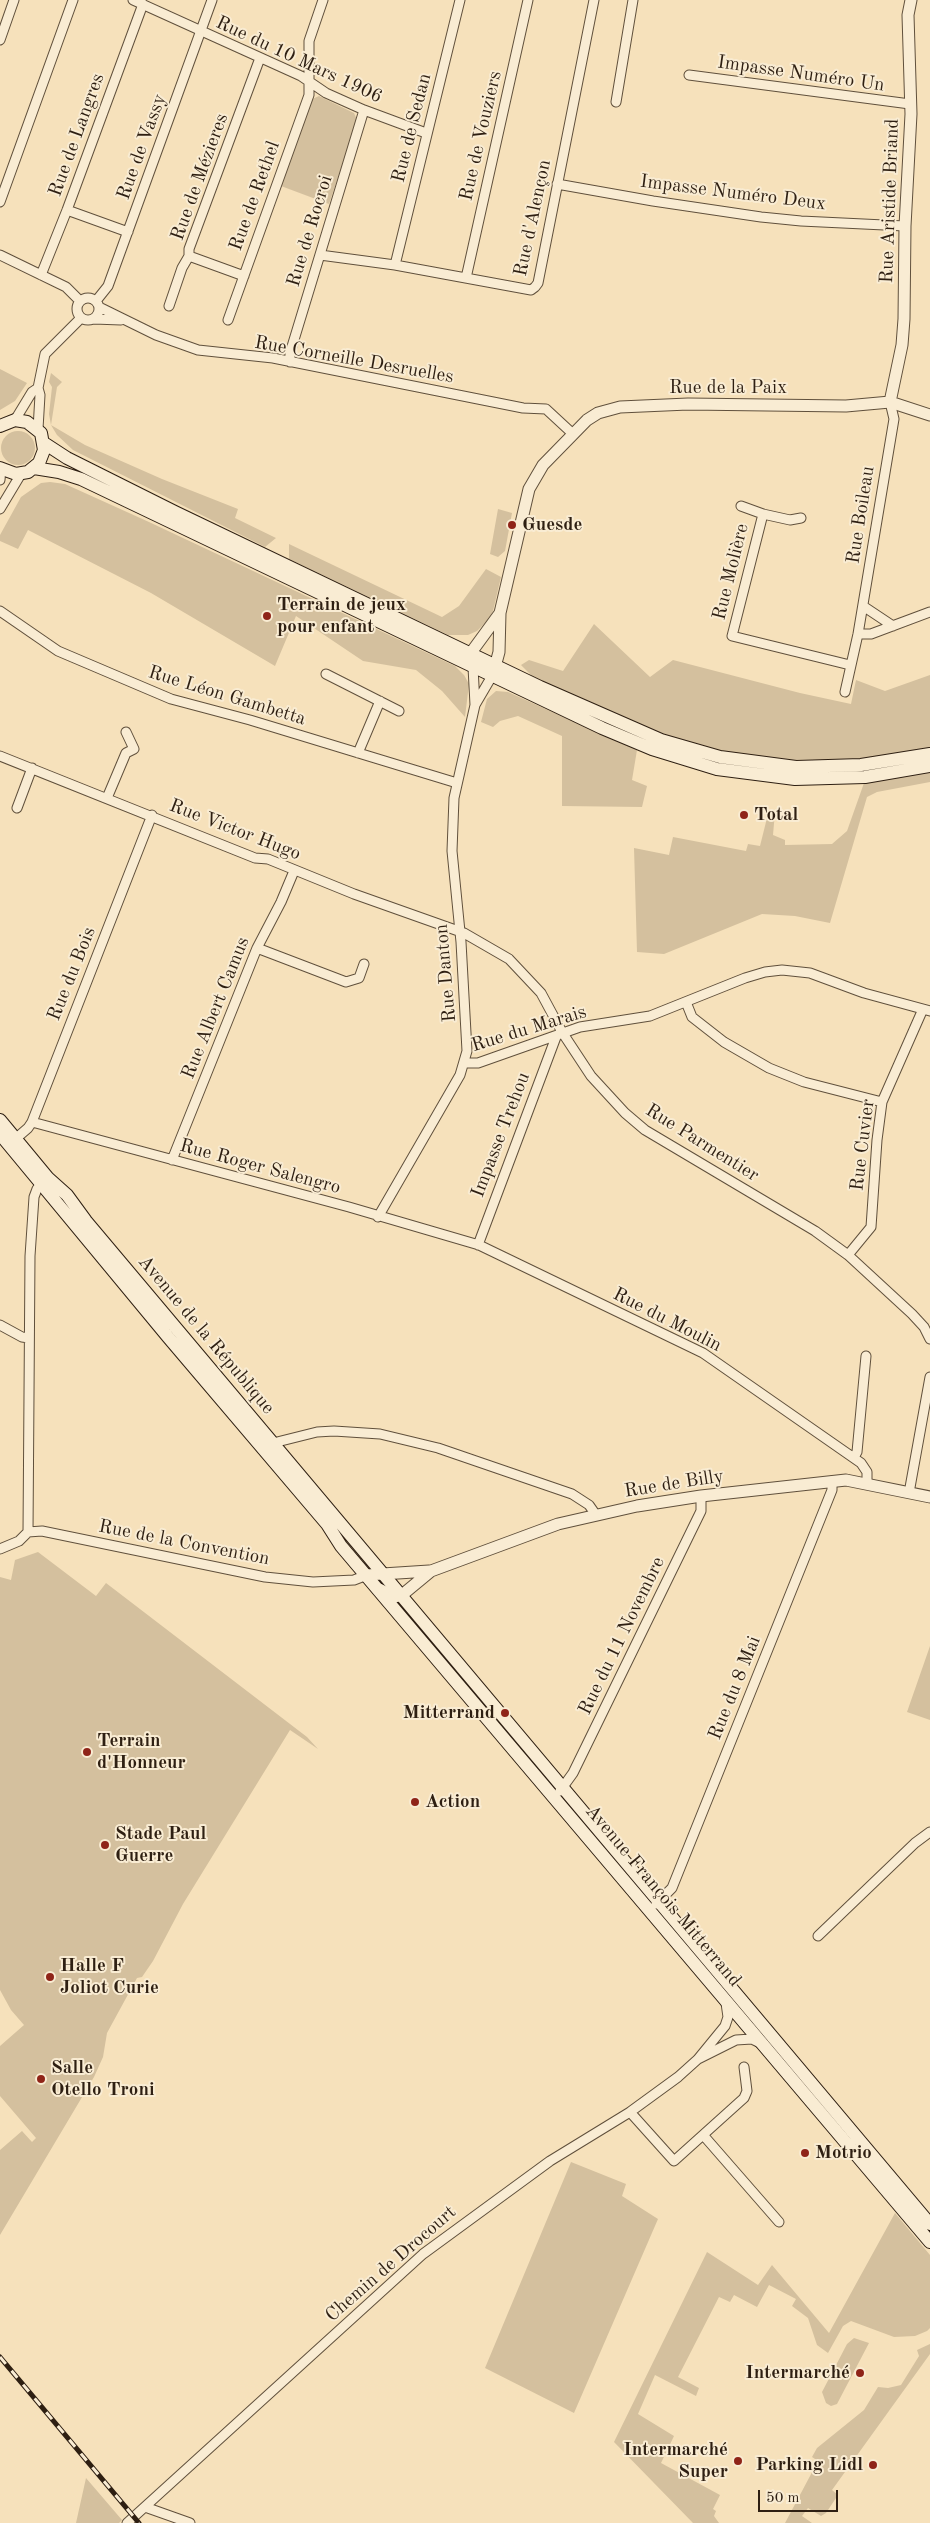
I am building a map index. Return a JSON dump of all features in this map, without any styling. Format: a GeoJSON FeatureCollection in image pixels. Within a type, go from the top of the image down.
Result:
{"type":"FeatureCollection","features":[{"type":"Feature","properties":{"kind":"main road"},"geometry":{"type":"LineString","coordinates":[[0,426],[15,420],[27,422],[38,429],[44,443],[42,457],[34,468],[22,474],[0,472]]}},
{"type":"Feature","properties":{"kind":"main road"},"geometry":{"type":"LineString","coordinates":[[44,443],[83,467],[470,654],[494,671],[602,728],[652,749],[718,769],[795,779],[865,777],[930,766]]}},
{"type":"Feature","properties":{"kind":"main road"},"geometry":{"type":"LineString","coordinates":[[34,468],[59,472],[81,480],[474,667],[494,671],[661,740],[720,757],[796,767],[861,765],[930,754]]}},
{"type":"Feature","properties":{"kind":"main road","name":"Avenue de la République"},"geometry":{"type":"LineString","coordinates":[[0,1120],[12,1142],[168,1337],[327,1524],[341,1546],[367,1575]]}},
{"type":"Feature","properties":{"kind":"main road","name":"Avenue de la République"},"geometry":{"type":"LineString","coordinates":[[0,1134],[12,1142]]}},
{"type":"Feature","properties":{"kind":"main road","name":"Avenue de la République"},"geometry":{"type":"LineString","coordinates":[[45,1181],[60,1186],[86,1221],[383,1574]]}},
{"type":"Feature","properties":{"kind":"main road","name":"Avenue François Mitterrand"},"geometry":{"type":"LineString","coordinates":[[383,1574],[402,1594],[558,1792]]}},
{"type":"Feature","properties":{"kind":"main road","name":"Avenue François Mitterrand"},"geometry":{"type":"LineString","coordinates":[[367,1575],[558,1792],[654,1906],[767,2031],[930,2224]]}},
{"type":"Feature","properties":{"kind":"main road","name":"Avenue François Mitterrand"},"geometry":{"type":"LineString","coordinates":[[654,1906],[743,2021],[930,2242]]}},
{"type":"Feature","properties":{"kind":"street"},"geometry":{"type":"LineString","coordinates":[[0,40],[14,0]]}},
{"type":"Feature","properties":{"kind":"street"},"geometry":{"type":"LineString","coordinates":[[0,202],[73,0]]}},
{"type":"Feature","properties":{"kind":"street","name":"Rue du 10 Mars 1906"},"geometry":{"type":"LineString","coordinates":[[132,0],[301,76],[364,110],[426,133]]}},
{"type":"Feature","properties":{"kind":"street","name":"Rue de Vassy"},"geometry":{"type":"LineString","coordinates":[[97,304],[108,286],[212,0]]}},
{"type":"Feature","properties":{"kind":"street"},"geometry":{"type":"LineString","coordinates":[[311,83],[308,71],[309,41],[323,0]]}},
{"type":"Feature","properties":{"kind":"street","name":"Rue de Sedan"},"geometry":{"type":"LineString","coordinates":[[395,265],[460,0]]}},
{"type":"Feature","properties":{"kind":"street","name":"Rue de Vouziers"},"geometry":{"type":"LineString","coordinates":[[466,278],[528,0]]}},
{"type":"Feature","properties":{"kind":"street","name":"Rue d'Alençon"},"geometry":{"type":"LineString","coordinates":[[320,255],[395,265],[531,290],[535,287],[538,283],[594,0]]}},
{"type":"Feature","properties":{"kind":"street"},"geometry":{"type":"LineString","coordinates":[[616,102],[633,0]]}},
{"type":"Feature","properties":{"kind":"street","name":"Rue Aristide Briand"},"geometry":{"type":"LineString","coordinates":[[890,402],[902,336],[910,104],[908,15],[912,0]]}},
{"type":"Feature","properties":{"kind":"street","name":"Rue de Langres"},"geometry":{"type":"LineString","coordinates":[[40,275],[67,210],[143,4]]}},
{"type":"Feature","properties":{"kind":"street","name":"Rue de Mézieres"},"geometry":{"type":"LineString","coordinates":[[169,306],[182,268],[189,256],[189,249],[260,58]]}},
{"type":"Feature","properties":{"kind":"street","name":"Impasse Numéro Un"},"geometry":{"type":"LineString","coordinates":[[688,75],[910,104]]}},
{"type":"Feature","properties":{"kind":"street","name":"Rue de Rethel"},"geometry":{"type":"LineString","coordinates":[[228,320],[309,95],[311,83]]}},
{"type":"Feature","properties":{"kind":"street","name":"Rue de Rocroi"},"geometry":{"type":"LineString","coordinates":[[290,362],[290,353],[364,110]]}},
{"type":"Feature","properties":{"kind":"street","name":"Impasse Numéro Deux"},"geometry":{"type":"LineString","coordinates":[[557,184],[653,202],[801,222],[905,226]]}},
{"type":"Feature","properties":{"kind":"street"},"geometry":{"type":"LineString","coordinates":[[67,210],[128,232]]}},
{"type":"Feature","properties":{"kind":"street"},"geometry":{"type":"LineString","coordinates":[[0,255],[66,287],[80,301]]}},
{"type":"Feature","properties":{"kind":"street"},"geometry":{"type":"LineString","coordinates":[[189,256],[244,276]]}},
{"type":"Feature","properties":{"kind":"street"},"geometry":{"type":"LineString","coordinates":[[85,299],[97,304],[97,315],[87,320],[81,318],[77,310],[80,301],[85,299]]}},
{"type":"Feature","properties":{"kind":"street","name":"Rue Corneille Desruelles"},"geometry":{"type":"LineString","coordinates":[[97,304],[124,320],[178,344],[198,350],[290,362],[523,408],[541,408],[550,412],[573,434]]}},
{"type":"Feature","properties":{"kind":"street"},"geometry":{"type":"LineString","coordinates":[[38,429],[40,395],[38,388],[45,354],[81,318]]}},
{"type":"Feature","properties":{"kind":"street","name":"Rue Corneille Desruelles"},"geometry":{"type":"LineString","coordinates":[[94,318],[124,320]]}},
{"type":"Feature","properties":{"kind":"street"},"geometry":{"type":"LineString","coordinates":[[15,420],[28,403],[32,392],[38,388]]}},
{"type":"Feature","properties":{"kind":"street"},"geometry":{"type":"LineString","coordinates":[[890,402],[930,415]]}},
{"type":"Feature","properties":{"kind":"street","name":"Rue de la Paix"},"geometry":{"type":"LineString","coordinates":[[500,613],[529,489],[543,465],[573,434],[598,413],[620,407],[688,404],[846,406],[890,402]]}},
{"type":"Feature","properties":{"kind":"street","name":"Rue Boileau"},"geometry":{"type":"LineString","coordinates":[[858,634],[894,419],[890,402]]}},
{"type":"Feature","properties":{"kind":"street"},"geometry":{"type":"LineString","coordinates":[[0,508],[22,474]]}},
{"type":"Feature","properties":{"kind":"street","name":"Rue Molière"},"geometry":{"type":"LineString","coordinates":[[741,506],[763,514],[790,520],[802,518]]}},
{"type":"Feature","properties":{"kind":"street","name":"Rue Molière"},"geometry":{"type":"LineString","coordinates":[[763,514],[732,636],[850,665]]}},
{"type":"Feature","properties":{"kind":"street"},"geometry":{"type":"LineString","coordinates":[[863,606],[893,626]]}},
{"type":"Feature","properties":{"kind":"street","name":"Rue Léon Gambetta"},"geometry":{"type":"LineString","coordinates":[[0,612],[58,651],[171,699],[250,720],[457,783]]}},
{"type":"Feature","properties":{"kind":"street"},"geometry":{"type":"LineString","coordinates":[[845,692],[858,634],[871,634],[930,612]]}},
{"type":"Feature","properties":{"kind":"street"},"geometry":{"type":"LineString","coordinates":[[474,667],[470,654],[500,613]]}},
{"type":"Feature","properties":{"kind":"street"},"geometry":{"type":"LineString","coordinates":[[494,671],[500,644],[500,613]]}},
{"type":"Feature","properties":{"kind":"street","name":"Rue Danton"},"geometry":{"type":"LineString","coordinates":[[378,1217],[465,1063],[468,1037],[452,851],[454,798],[475,705],[474,667]]}},
{"type":"Feature","properties":{"kind":"street","name":"Rue Danton"},"geometry":{"type":"LineString","coordinates":[[475,705],[494,671]]}},
{"type":"Feature","properties":{"kind":"street"},"geometry":{"type":"LineString","coordinates":[[326,674],[398,711]]}},
{"type":"Feature","properties":{"kind":"street"},"geometry":{"type":"LineString","coordinates":[[358,753],[380,701]]}},
{"type":"Feature","properties":{"kind":"street"},"geometry":{"type":"LineString","coordinates":[[106,798],[126,753],[134,749],[126,732]]}},
{"type":"Feature","properties":{"kind":"street","name":"Rue Victor Hugo"},"geometry":{"type":"LineString","coordinates":[[0,756],[152,815],[255,858],[268,859],[294,871],[460,932]]}},
{"type":"Feature","properties":{"kind":"street"},"geometry":{"type":"LineString","coordinates":[[16,808],[32,768]]}},
{"type":"Feature","properties":{"kind":"street","name":"Rue du Bois"},"geometry":{"type":"LineString","coordinates":[[12,1142],[32,1122],[152,815]]}},
{"type":"Feature","properties":{"kind":"street","name":"Rue Albert Camus"},"geometry":{"type":"LineString","coordinates":[[172,1160],[257,948],[281,902],[294,871]]}},
{"type":"Feature","properties":{"kind":"street","name":"Rue Parmentier"},"geometry":{"type":"LineString","coordinates":[[460,932],[509,959],[520,968],[541,993],[559,1034],[591,1076],[625,1113],[645,1130],[816,1231],[848,1254],[912,1314],[924,1327],[930,1339]]}},
{"type":"Feature","properties":{"kind":"street"},"geometry":{"type":"LineString","coordinates":[[257,948],[346,982],[359,978],[364,964]]}},
{"type":"Feature","properties":{"kind":"street","name":"Rue du Marais"},"geometry":{"type":"LineString","coordinates":[[465,1063],[478,1063],[580,1027],[632,1020],[660,1013],[765,972],[798,971],[810,973],[864,993],[927,1010]]}},
{"type":"Feature","properties":{"kind":"street"},"geometry":{"type":"LineString","coordinates":[[686,1002],[692,1017],[724,1042],[769,1068],[804,1082],[882,1102]]}},
{"type":"Feature","properties":{"kind":"street","name":"Rue Cuvier"},"geometry":{"type":"LineString","coordinates":[[848,1254],[856,1248],[871,1227],[876,1140],[882,1102],[927,1010]]}},
{"type":"Feature","properties":{"kind":"street","name":"Impasse Trehou"},"geometry":{"type":"LineString","coordinates":[[478,1245],[559,1034]]}},
{"type":"Feature","properties":{"kind":"street","name":"Rue Roger Salengro"},"geometry":{"type":"LineString","coordinates":[[32,1122],[478,1245]]}},
{"type":"Feature","properties":{"kind":"street"},"geometry":{"type":"LineString","coordinates":[[0,1549],[19,1541],[28,1532],[32,1213],[34,1197],[45,1181]]}},
{"type":"Feature","properties":{"kind":"street","name":"Rue du Moulin"},"geometry":{"type":"LineString","coordinates":[[478,1245],[703,1353],[854,1457],[861,1463],[866,1472],[868,1484]]}},
{"type":"Feature","properties":{"kind":"street"},"geometry":{"type":"LineString","coordinates":[[0,1326],[22,1337],[29,1338]]}},
{"type":"Feature","properties":{"kind":"street"},"geometry":{"type":"LineString","coordinates":[[854,1457],[857,1452],[866,1356]]}},
{"type":"Feature","properties":{"kind":"street"},"geometry":{"type":"LineString","coordinates":[[909,1492],[930,1377]]}},
{"type":"Feature","properties":{"kind":"street"},"geometry":{"type":"LineString","coordinates":[[273,1443],[317,1432],[334,1430],[380,1434],[438,1448],[572,1494],[589,1505],[596,1515]]}},
{"type":"Feature","properties":{"kind":"street","name":"Rue de Billy"},"geometry":{"type":"LineString","coordinates":[[367,1575],[431,1571],[558,1524],[596,1515],[701,1496],[846,1480],[930,1497]]}},
{"type":"Feature","properties":{"kind":"street","name":"Rue du 8 Mai"},"geometry":{"type":"LineString","coordinates":[[654,1906],[672,1888],[832,1490],[832,1481]]}},
{"type":"Feature","properties":{"kind":"street","name":"Rue du 11 Novembre"},"geometry":{"type":"LineString","coordinates":[[558,1792],[573,1774],[701,1511],[701,1496]]}},
{"type":"Feature","properties":{"kind":"street","name":"Rue de la Convention"},"geometry":{"type":"LineString","coordinates":[[28,1532],[42,1531],[265,1577],[313,1582],[354,1580],[367,1575]]}},
{"type":"Feature","properties":{"kind":"street","name":"Rue de Billy"},"geometry":{"type":"LineString","coordinates":[[402,1594],[431,1571]]}},
{"type":"Feature","properties":{"kind":"street"},"geometry":{"type":"LineString","coordinates":[[380,1589],[395,1597],[402,1594]]}},
{"type":"Feature","properties":{"kind":"street"},"geometry":{"type":"LineString","coordinates":[[818,1936],[914,1843],[930,1832]]}},
{"type":"Feature","properties":{"kind":"street"},"geometry":{"type":"LineString","coordinates":[[724,2026],[728,2017],[726,2000]]}},
{"type":"Feature","properties":{"kind":"street"},"geometry":{"type":"LineString","coordinates":[[724,2026],[743,2021],[767,2031]]}},
{"type":"Feature","properties":{"kind":"street"},"geometry":{"type":"LineString","coordinates":[[743,2021],[736,2040],[752,2039],[762,2044]]}},
{"type":"Feature","properties":{"kind":"street","name":"Chemin de Drocourt"},"geometry":{"type":"LineString","coordinates":[[126,2523],[423,2254],[550,2161],[630,2112],[678,2077],[698,2059],[724,2026]]}},
{"type":"Feature","properties":{"kind":"street","name":"Chemin de Drocourt"},"geometry":{"type":"LineString","coordinates":[[698,2059],[736,2040]]}},
{"type":"Feature","properties":{"kind":"street"},"geometry":{"type":"LineString","coordinates":[[630,2112],[674,2161],[744,2098],[747,2091],[744,2067]]}},
{"type":"Feature","properties":{"kind":"street"},"geometry":{"type":"LineString","coordinates":[[704,2136],[779,2222]]}},
{"type":"Feature","properties":{"kind":"street"},"geometry":{"type":"LineString","coordinates":[[144,2506],[190,2523]]}},
{"type":"Feature","properties":{"kind":"shaded area"},"geometry":{"type":"Polygon","coordinates":[[[319,96],[354,113],[357,120],[329,204],[281,186],[310,100],[319,96]]]}},
{"type":"Feature","properties":{"kind":"shaded area"},"geometry":{"type":"Polygon","coordinates":[[[0,369],[27,383],[15,401],[0,410],[0,369]]]}},
{"type":"Feature","properties":{"kind":"shaded area"},"geometry":{"type":"Polygon","coordinates":[[[51,373],[62,382],[57,387],[51,425],[49,414],[52,387],[49,382],[51,373]]]}},
{"type":"Feature","properties":{"kind":"shaded area"},"geometry":{"type":"Polygon","coordinates":[[[51,425],[85,445],[162,479],[238,509],[235,518],[276,538],[265,547],[73,450],[57,435],[51,425]]]}},
{"type":"Feature","properties":{"kind":"shaded area"},"geometry":{"type":"Polygon","coordinates":[[[18,431],[25,432],[30,436],[34,441],[34,455],[30,460],[25,464],[18,465],[11,464],[6,460],[2,455],[1,448],[2,441],[6,436],[11,432],[18,431]]]}},
{"type":"Feature","properties":{"kind":"shaded area"},"geometry":{"type":"Polygon","coordinates":[[[41,483],[65,484],[149,522],[455,666],[464,675],[469,684],[465,717],[442,691],[416,670],[363,661],[296,616],[275,666],[151,593],[28,530],[18,549],[0,541],[0,535],[21,497],[41,483]]]}},
{"type":"Feature","properties":{"kind":"shaded area"},"geometry":{"type":"Polygon","coordinates":[[[498,509],[512,513],[505,551],[498,557],[490,554],[498,509]]]}},
{"type":"Feature","properties":{"kind":"shaded area"},"geometry":{"type":"Polygon","coordinates":[[[289,544],[442,617],[459,606],[486,569],[501,577],[493,611],[489,619],[477,631],[468,635],[448,635],[289,559],[289,544]]]}},
{"type":"Feature","properties":{"kind":"shaded area"},"geometry":{"type":"Polygon","coordinates":[[[594,624],[650,677],[673,660],[800,693],[851,704],[856,680],[885,691],[930,675],[930,750],[818,764],[743,758],[663,737],[534,678],[521,665],[529,660],[563,671],[594,624]]]}},
{"type":"Feature","properties":{"kind":"shaded area"},"geometry":{"type":"Polygon","coordinates":[[[496,691],[508,692],[637,750],[632,780],[647,786],[642,807],[562,806],[562,736],[518,716],[500,721],[493,727],[481,722],[487,699],[496,691]]]}},
{"type":"Feature","properties":{"kind":"shaded area"},"geometry":{"type":"Polygon","coordinates":[[[930,771],[930,782],[877,792],[867,797],[830,923],[795,916],[762,914],[664,954],[637,952],[634,848],[669,855],[673,837],[746,851],[748,844],[760,846],[769,810],[775,812],[773,835],[785,840],[785,845],[832,844],[847,831],[864,783],[930,771]]]}},
{"type":"Feature","properties":{"kind":"shaded area","name":"Stade Paul Guerre"},"geometry":{"type":"Polygon","coordinates":[[[38,1552],[96,1596],[106,1583],[307,1737],[318,1749],[290,1730],[183,1904],[153,1961],[142,1977],[137,1978],[107,2033],[103,2057],[94,2077],[0,2235],[0,2150],[22,2131],[32,2142],[36,2138],[0,2096],[0,2046],[24,2025],[11,2010],[0,1990],[0,1577],[11,1580],[15,1560],[38,1552]]]}},
{"type":"Feature","properties":{"kind":"shaded area"},"geometry":{"type":"Polygon","coordinates":[[[930,1646],[930,1720],[907,1712],[930,1646]]]}},
{"type":"Feature","properties":{"kind":"shaded area"},"geometry":{"type":"Polygon","coordinates":[[[571,2162],[626,2184],[622,2196],[658,2219],[574,2413],[485,2368],[571,2162]]]}},
{"type":"Feature","properties":{"kind":"shaded area"},"geometry":{"type":"Polygon","coordinates":[[[895,2213],[930,2255],[930,2328],[927,2331],[915,2336],[894,2337],[851,2321],[843,2326],[828,2353],[817,2345],[808,2318],[792,2306],[796,2299],[769,2285],[757,2307],[734,2295],[730,2302],[719,2297],[678,2377],[699,2388],[696,2396],[655,2375],[638,2414],[674,2436],[661,2463],[720,2495],[713,2509],[716,2511],[714,2516],[719,2523],[693,2523],[614,2442],[707,2252],[758,2285],[772,2265],[829,2333],[895,2213]]]}},
{"type":"Feature","properties":{"kind":"shaded area"},"geometry":{"type":"Polygon","coordinates":[[[854,2338],[869,2343],[837,2404],[831,2406],[826,2403],[822,2392],[847,2344],[854,2338]]]}},
{"type":"Feature","properties":{"kind":"shaded area"},"geometry":{"type":"Polygon","coordinates":[[[930,2344],[930,2354],[832,2490],[838,2495],[826,2513],[821,2516],[808,2508],[802,2516],[812,2523],[785,2523],[818,2461],[812,2457],[817,2448],[864,2410],[878,2387],[888,2388],[901,2385],[919,2356],[917,2350],[930,2344]]]}},
{"type":"Feature","properties":{"kind":"shaded area"},"geometry":{"type":"Polygon","coordinates":[[[86,2478],[122,2520],[119,2523],[76,2523],[86,2478]]]}},
{"type":"Feature","properties":{"kind":"railway"},"geometry":{"type":"LineString","coordinates":[[0,2357],[139,2523]]}},
{"type":"Feature","properties":{"kind":"place","name":"Guesde"},"geometry":{"type":"Point","coordinates":[512,525]}},
{"type":"Feature","properties":{"kind":"place","name":"Terrain de jeux pour enfant"},"geometry":{"type":"Point","coordinates":[267,616]}},
{"type":"Feature","properties":{"kind":"place","name":"Total"},"geometry":{"type":"Point","coordinates":[744,815]}},
{"type":"Feature","properties":{"kind":"place","name":"Mitterrand"},"geometry":{"type":"Point","coordinates":[505,1713]}},
{"type":"Feature","properties":{"kind":"place","name":"Terrain d'Honneur"},"geometry":{"type":"Point","coordinates":[87,1752]}},
{"type":"Feature","properties":{"kind":"place","name":"Action"},"geometry":{"type":"Point","coordinates":[415,1802]}},
{"type":"Feature","properties":{"kind":"place","name":"Stade Paul Guerre"},"geometry":{"type":"Point","coordinates":[105,1845]}},
{"type":"Feature","properties":{"kind":"place","name":"Halle F Joliot Curie"},"geometry":{"type":"Point","coordinates":[50,1977]}},
{"type":"Feature","properties":{"kind":"place","name":"Salle Otello Troni"},"geometry":{"type":"Point","coordinates":[41,2079]}},
{"type":"Feature","properties":{"kind":"place","name":"Motrio"},"geometry":{"type":"Point","coordinates":[805,2153]}},
{"type":"Feature","properties":{"kind":"place","name":"Intermarché"},"geometry":{"type":"Point","coordinates":[860,2373]}},
{"type":"Feature","properties":{"kind":"place","name":"Intermarché Super"},"geometry":{"type":"Point","coordinates":[738,2461]}},
{"type":"Feature","properties":{"kind":"place","name":"Parking Lidl"},"geometry":{"type":"Point","coordinates":[873,2465]}}]}
